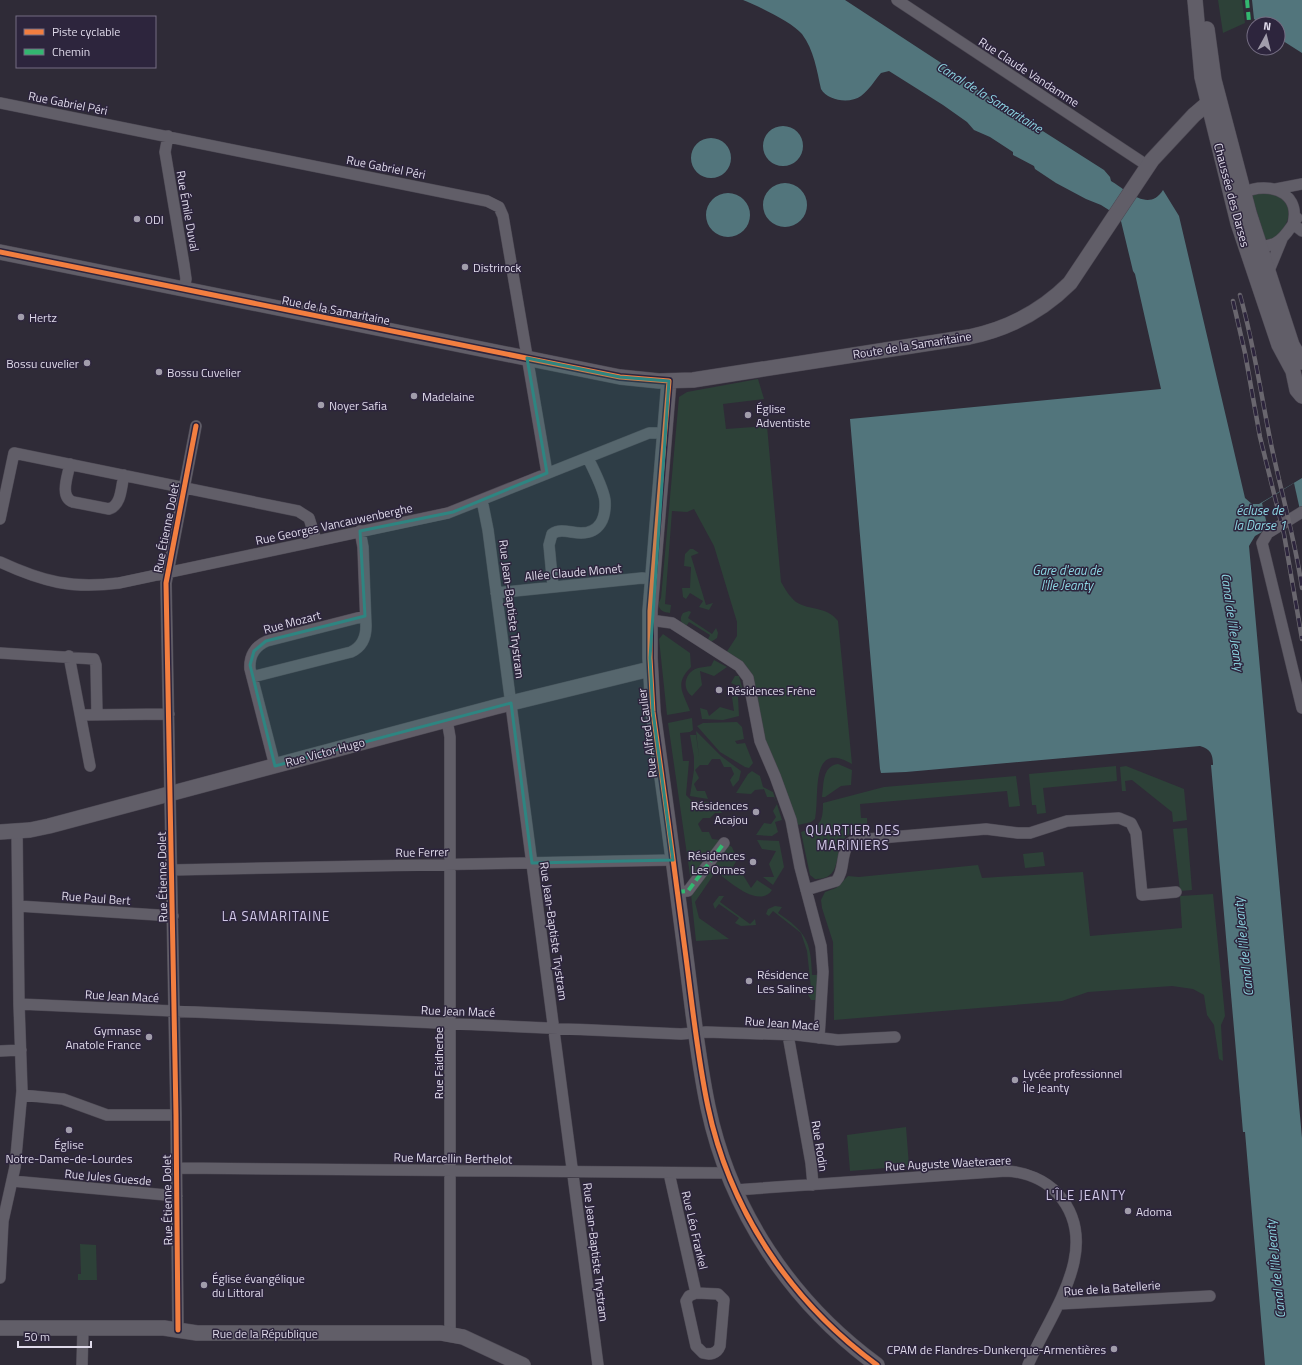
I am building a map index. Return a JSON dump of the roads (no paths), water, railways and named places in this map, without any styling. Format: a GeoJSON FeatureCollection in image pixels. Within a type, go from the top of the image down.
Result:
{"type":"FeatureCollection","features":[{"type":"Feature","properties":{"kind":"street","name":"Rue Claude Vandamme"},"geometry":{"type":"LineString","coordinates":[[897,0],[1148,166]]}},
{"type":"Feature","properties":{"kind":"street","name":"Chaussée des Darses"},"geometry":{"type":"LineString","coordinates":[[1195,0],[1200,60],[1213,99],[1226,151],[1233,203],[1241,233],[1279,345],[1301,388]]}},
{"type":"Feature","properties":{"kind":"street","name":"Chaussée des Darses"},"geometry":{"type":"LineString","coordinates":[[1204,0],[1213,99]]}},
{"type":"Feature","properties":{"kind":"street"},"geometry":{"type":"LineString","coordinates":[[1148,166],[1194,115],[1213,99]]}},
{"type":"Feature","properties":{"kind":"street","name":"Rue Gabriel Péri"},"geometry":{"type":"LineString","coordinates":[[0,103],[487,200],[497,205],[503,216],[547,473]]}},
{"type":"Feature","properties":{"kind":"street","name":"Rue Émile Duval"},"geometry":{"type":"LineString","coordinates":[[168,136],[165,152],[186,279],[184,290]]}},
{"type":"Feature","properties":{"kind":"street","name":"Chaussée des Darses"},"geometry":{"type":"LineString","coordinates":[[1226,151],[1236,164],[1268,274],[1293,348],[1302,362]]}},
{"type":"Feature","properties":{"kind":"street"},"geometry":{"type":"LineString","coordinates":[[1236,164],[1251,181],[1264,188]]}},
{"type":"Feature","properties":{"kind":"street","name":"Route de la Samaritaine"},"geometry":{"type":"LineString","coordinates":[[669,381],[700,379],[961,338],[999,328],[1026,317],[1065,288],[1080,270],[1148,166]]}},
{"type":"Feature","properties":{"kind":"street"},"geometry":{"type":"LineString","coordinates":[[1233,203],[1235,198],[1243,192],[1264,188],[1276,189],[1302,184]]}},
{"type":"Feature","properties":{"kind":"street"},"geometry":{"type":"LineString","coordinates":[[1276,189],[1284,193],[1291,200],[1298,227]]}},
{"type":"Feature","properties":{"kind":"street"},"geometry":{"type":"LineString","coordinates":[[1241,233],[1251,242],[1259,245],[1272,245],[1298,227],[1302,211]]}},
{"type":"Feature","properties":{"kind":"street"},"geometry":{"type":"LineString","coordinates":[[1268,274],[1282,238]]}},
{"type":"Feature","properties":{"kind":"street","name":"Rue de la Samaritaine"},"geometry":{"type":"LineString","coordinates":[[0,252],[624,378],[669,381]]}},
{"type":"Feature","properties":{"kind":"street","name":"Rue Alfred Caulier"},"geometry":{"type":"LineString","coordinates":[[669,381],[650,620],[650,668],[653,712],[696,1033],[708,1106],[728,1173],[762,1243],[800,1295],[831,1328],[877,1365]]}},
{"type":"Feature","properties":{"kind":"street","name":"Rue Étienne Dolet"},"geometry":{"type":"LineString","coordinates":[[178,1330],[177,1168],[167,573],[196,426]]}},
{"type":"Feature","properties":{"kind":"street","name":"Rue Georges Vancauwenberghe"},"geometry":{"type":"LineString","coordinates":[[0,562],[44,580],[68,585],[112,584],[448,513],[649,433],[665,434]]}},
{"type":"Feature","properties":{"kind":"street"},"geometry":{"type":"LineString","coordinates":[[0,519],[14,453],[300,512],[310,520],[316,540]]}},
{"type":"Feature","properties":{"kind":"street"},"geometry":{"type":"LineString","coordinates":[[553,587],[550,545],[552,534],[561,531],[587,533],[598,528],[602,520],[605,500],[588,458]]}},
{"type":"Feature","properties":{"kind":"street"},"geometry":{"type":"LineString","coordinates":[[70,464],[65,494],[68,499],[73,502],[109,509],[114,507],[118,502],[124,475]]}},
{"type":"Feature","properties":{"kind":"street","name":"Rue Jean-Baptiste Trystram"},"geometry":{"type":"LineString","coordinates":[[482,500],[488,525],[598,1365]]}},
{"type":"Feature","properties":{"kind":"street"},"geometry":{"type":"LineString","coordinates":[[1302,512],[1268,533],[1262,543],[1302,708]]}},
{"type":"Feature","properties":{"kind":"street"},"geometry":{"type":"LineString","coordinates":[[252,677],[354,650],[364,639],[365,616],[363,547],[360,531]]}},
{"type":"Feature","properties":{"kind":"street","name":"Allée Claude Monet"},"geometry":{"type":"LineString","coordinates":[[496,593],[642,578],[653,579]]}},
{"type":"Feature","properties":{"kind":"street","name":"Rue Mozart"},"geometry":{"type":"LineString","coordinates":[[275,766],[250,665],[256,648],[264,642],[365,616]]}},
{"type":"Feature","properties":{"kind":"street"},"geometry":{"type":"LineString","coordinates":[[650,620],[672,623],[739,666],[746,675],[750,684],[760,741],[775,776],[790,820],[806,890],[820,938],[823,960],[819,1038]]}},
{"type":"Feature","properties":{"kind":"street"},"geometry":{"type":"LineString","coordinates":[[0,653],[69,656],[91,658],[95,660],[97,715]]}},
{"type":"Feature","properties":{"kind":"street"},"geometry":{"type":"LineString","coordinates":[[69,656],[90,766]]}},
{"type":"Feature","properties":{"kind":"street","name":"Rue Victor Hugo"},"geometry":{"type":"LineString","coordinates":[[0,832],[49,826],[447,720],[650,668]]}},
{"type":"Feature","properties":{"kind":"street"},"geometry":{"type":"LineString","coordinates":[[81,715],[169,714]]}},
{"type":"Feature","properties":{"kind":"street","name":"Rue Faidherbe"},"geometry":{"type":"LineString","coordinates":[[447,720],[450,737],[450,1334]]}},
{"type":"Feature","properties":{"kind":"street"},"geometry":{"type":"LineString","coordinates":[[806,890],[836,881],[842,870],[846,849],[849,843],[856,840],[986,829],[1030,833],[1067,821],[1119,818],[1131,823],[1136,833],[1142,895],[1176,892]]}},
{"type":"Feature","properties":{"kind":"street"},"geometry":{"type":"LineString","coordinates":[[0,1278],[3,1221],[12,1181],[22,1095],[19,1004],[17,831]]}},
{"type":"Feature","properties":{"kind":"street"},"geometry":{"type":"LineString","coordinates":[[678,892],[688,891],[724,843]]}},
{"type":"Feature","properties":{"kind":"street","name":"Rue Ferrer"},"geometry":{"type":"LineString","coordinates":[[172,870],[673,860]]}},
{"type":"Feature","properties":{"kind":"street","name":"Rue Paul Bert"},"geometry":{"type":"LineString","coordinates":[[18,906],[173,916]]}},
{"type":"Feature","properties":{"kind":"street","name":"Rue Jean Macé"},"geometry":{"type":"LineString","coordinates":[[19,1004],[553,1028],[788,1035],[844,1040],[895,1037]]}},
{"type":"Feature","properties":{"kind":"street","name":"Rue Rodin"},"geometry":{"type":"LineString","coordinates":[[735,1190],[812,1185],[811,1163],[788,1035]]}},
{"type":"Feature","properties":{"kind":"street"},"geometry":{"type":"LineString","coordinates":[[0,1051],[21,1050]]}},
{"type":"Feature","properties":{"kind":"street"},"geometry":{"type":"LineString","coordinates":[[22,1095],[62,1099],[107,1115],[176,1115]]}},
{"type":"Feature","properties":{"kind":"street","name":"Rue Marcellin Berthelot"},"geometry":{"type":"LineString","coordinates":[[177,1168],[728,1173]]}},
{"type":"Feature","properties":{"kind":"street","name":"Rue Auguste Waeteraere"},"geometry":{"type":"LineString","coordinates":[[812,1185],[1006,1171],[1027,1174],[1052,1188],[1063,1201],[1071,1218],[1075,1233],[1076,1247],[1073,1268],[1059,1304]]}},
{"type":"Feature","properties":{"kind":"street","name":"Rue Léo Frankel"},"geometry":{"type":"LineString","coordinates":[[669,1173],[696,1293]]}},
{"type":"Feature","properties":{"kind":"street","name":"Rue Jules Guesde"},"geometry":{"type":"LineString","coordinates":[[12,1181],[177,1196]]}},
{"type":"Feature","properties":{"kind":"street"},"geometry":{"type":"LineString","coordinates":[[696,1293],[718,1294],[724,1303],[720,1346],[708,1360],[696,1346],[687,1310],[687,1299],[696,1293]]}},
{"type":"Feature","properties":{"kind":"street","name":"Rue de la Batellerie"},"geometry":{"type":"LineString","coordinates":[[1028,1365],[1059,1304],[1210,1296]]}},
{"type":"Feature","properties":{"kind":"street","name":"Rue de la République"},"geometry":{"type":"LineString","coordinates":[[0,1328],[164,1328],[196,1333],[450,1334],[469,1340],[523,1365]]}},
{"type":"Feature","properties":{"kind":"street"},"geometry":{"type":"LineString","coordinates":[[82,1329],[82,1365]]}},
{"type":"Feature","properties":{"kind":"water","name":"Gare d'eau de l'Île Jeanty"},"geometry":{"type":"Polygon","coordinates":[[[743,0],[845,0],[952,70],[961,79],[1104,170],[1110,177],[1111,181],[1130,194],[1144,200],[1151,200],[1157,197],[1163,190],[1179,216],[1245,498],[1252,504],[1259,504],[1302,478],[1302,509],[1255,536],[1249,546],[1302,1138],[1302,1365],[1265,1365],[1245,1132],[1243,1132],[1211,765],[1213,765],[1213,761],[1211,753],[1207,749],[1200,746],[906,772],[881,773],[880,769],[850,419],[1161,389],[1135,274],[1120,217],[1101,205],[1056,183],[1035,169],[1034,166],[1013,155],[1013,152],[990,137],[974,130],[967,122],[943,105],[889,71],[881,73],[867,91],[861,96],[851,100],[834,99],[824,93],[821,89],[812,54],[802,34],[791,24],[766,10],[743,0]]]}},
{"type":"Feature","properties":{"kind":"water"},"geometry":{"type":"Polygon","coordinates":[[[1252,0],[1302,0],[1302,53],[1286,43],[1286,16],[1254,16],[1252,0]]]}},
{"type":"Feature","properties":{"kind":"water"},"geometry":{"type":"Polygon","coordinates":[[[787,126],[794,129],[800,135],[803,146],[802,154],[794,163],[787,166],[779,166],[772,163],[764,154],[763,142],[766,135],[775,127],[787,126]]]}},
{"type":"Feature","properties":{"kind":"water"},"geometry":{"type":"Polygon","coordinates":[[[715,138],[722,141],[728,147],[731,158],[730,166],[722,175],[715,178],[707,178],[700,175],[692,166],[691,154],[694,147],[703,139],[715,138]]]}},
{"type":"Feature","properties":{"kind":"water"},"geometry":{"type":"Polygon","coordinates":[[[785,183],[797,187],[803,193],[807,205],[803,217],[797,223],[785,227],[773,223],[767,217],[763,205],[767,193],[773,187],[785,183]]]}},
{"type":"Feature","properties":{"kind":"water"},"geometry":{"type":"Polygon","coordinates":[[[728,193],[740,197],[746,203],[750,215],[746,227],[740,233],[728,237],[716,233],[710,227],[706,215],[710,203],[716,197],[728,193]]]}},
{"type":"Feature","properties":{"kind":"railway"},"geometry":{"type":"LineString","coordinates":[[1240,295],[1253,351],[1271,444],[1292,534],[1302,588]]}},
{"type":"Feature","properties":{"kind":"railway"},"geometry":{"type":"LineString","coordinates":[[1233,301],[1245,353],[1260,437],[1284,534],[1302,639]]}},
{"type":"Feature","properties":{"kind":"place","name":"ODI"},"geometry":{"type":"Point","coordinates":[137,219]}},
{"type":"Feature","properties":{"kind":"place","name":"Distrirock"},"geometry":{"type":"Point","coordinates":[465,267]}},
{"type":"Feature","properties":{"kind":"place","name":"Hertz"},"geometry":{"type":"Point","coordinates":[21,317]}},
{"type":"Feature","properties":{"kind":"place","name":"Bossu cuvelier"},"geometry":{"type":"Point","coordinates":[87,363]}},
{"type":"Feature","properties":{"kind":"place","name":"Bossu Cuvelier"},"geometry":{"type":"Point","coordinates":[159,372]}},
{"type":"Feature","properties":{"kind":"place","name":"Madelaine"},"geometry":{"type":"Point","coordinates":[414,396]}},
{"type":"Feature","properties":{"kind":"place","name":"Noyer Safia"},"geometry":{"type":"Point","coordinates":[321,405]}},
{"type":"Feature","properties":{"kind":"place","name":"Église Adventiste"},"geometry":{"type":"Point","coordinates":[748,415]}},
{"type":"Feature","properties":{"kind":"place","name":"Résidences Frêne"},"geometry":{"type":"Point","coordinates":[719,690]}},
{"type":"Feature","properties":{"kind":"place","name":"Résidences Acajou"},"geometry":{"type":"Point","coordinates":[756,812]}},
{"type":"Feature","properties":{"kind":"place","name":"Résidences Les Ormes"},"geometry":{"type":"Point","coordinates":[753,862]}},
{"type":"Feature","properties":{"kind":"place","name":"Résidence Les Salines"},"geometry":{"type":"Point","coordinates":[749,981]}},
{"type":"Feature","properties":{"kind":"place","name":"Gymnase Anatole France"},"geometry":{"type":"Point","coordinates":[149,1037]}},
{"type":"Feature","properties":{"kind":"place","name":"Lycée professionnel Île Jeanty"},"geometry":{"type":"Point","coordinates":[1015,1080]}},
{"type":"Feature","properties":{"kind":"place","name":"Église Notre-Dame-de-Lourdes"},"geometry":{"type":"Point","coordinates":[69,1130]}},
{"type":"Feature","properties":{"kind":"place","name":"Adoma"},"geometry":{"type":"Point","coordinates":[1128,1211]}},
{"type":"Feature","properties":{"kind":"place","name":"Église évangélique du Littoral"},"geometry":{"type":"Point","coordinates":[204,1285]}},
{"type":"Feature","properties":{"kind":"place","name":"CPAM de Flandres-Dunkerque-Armentières"},"geometry":{"type":"Point","coordinates":[1114,1349]}},
{"type":"Feature","properties":{"kind":"district","name":"QUARTIER DES MARINIERS"},"geometry":{"type":"Point","coordinates":[853,838]}},
{"type":"Feature","properties":{"kind":"district","name":"LA SAMARITAINE"},"geometry":{"type":"Point","coordinates":[276,916]}},
{"type":"Feature","properties":{"kind":"district","name":"L'ÎLE JEANTY"},"geometry":{"type":"Point","coordinates":[1086,1195]}},
{"type":"Feature","properties":{"kind":"water label","name":"Canal de la Samaritaine"},"geometry":{"type":"Point","coordinates":[990,97]}},
{"type":"Feature","properties":{"kind":"water label","name":"écluse de la Darse 1"},"geometry":{"type":"Point","coordinates":[1260,518]}},
{"type":"Feature","properties":{"kind":"water label","name":"Canal de l'Île Jeanty"},"geometry":{"type":"Point","coordinates":[1233,622]}},
{"type":"Feature","properties":{"kind":"water label","name":"Canal de l'Île Jeanty"},"geometry":{"type":"Point","coordinates":[1243,947]}},
{"type":"Feature","properties":{"kind":"water label","name":"Canal de l'Île Jeanty"},"geometry":{"type":"Point","coordinates":[1275,1269]}}]}
